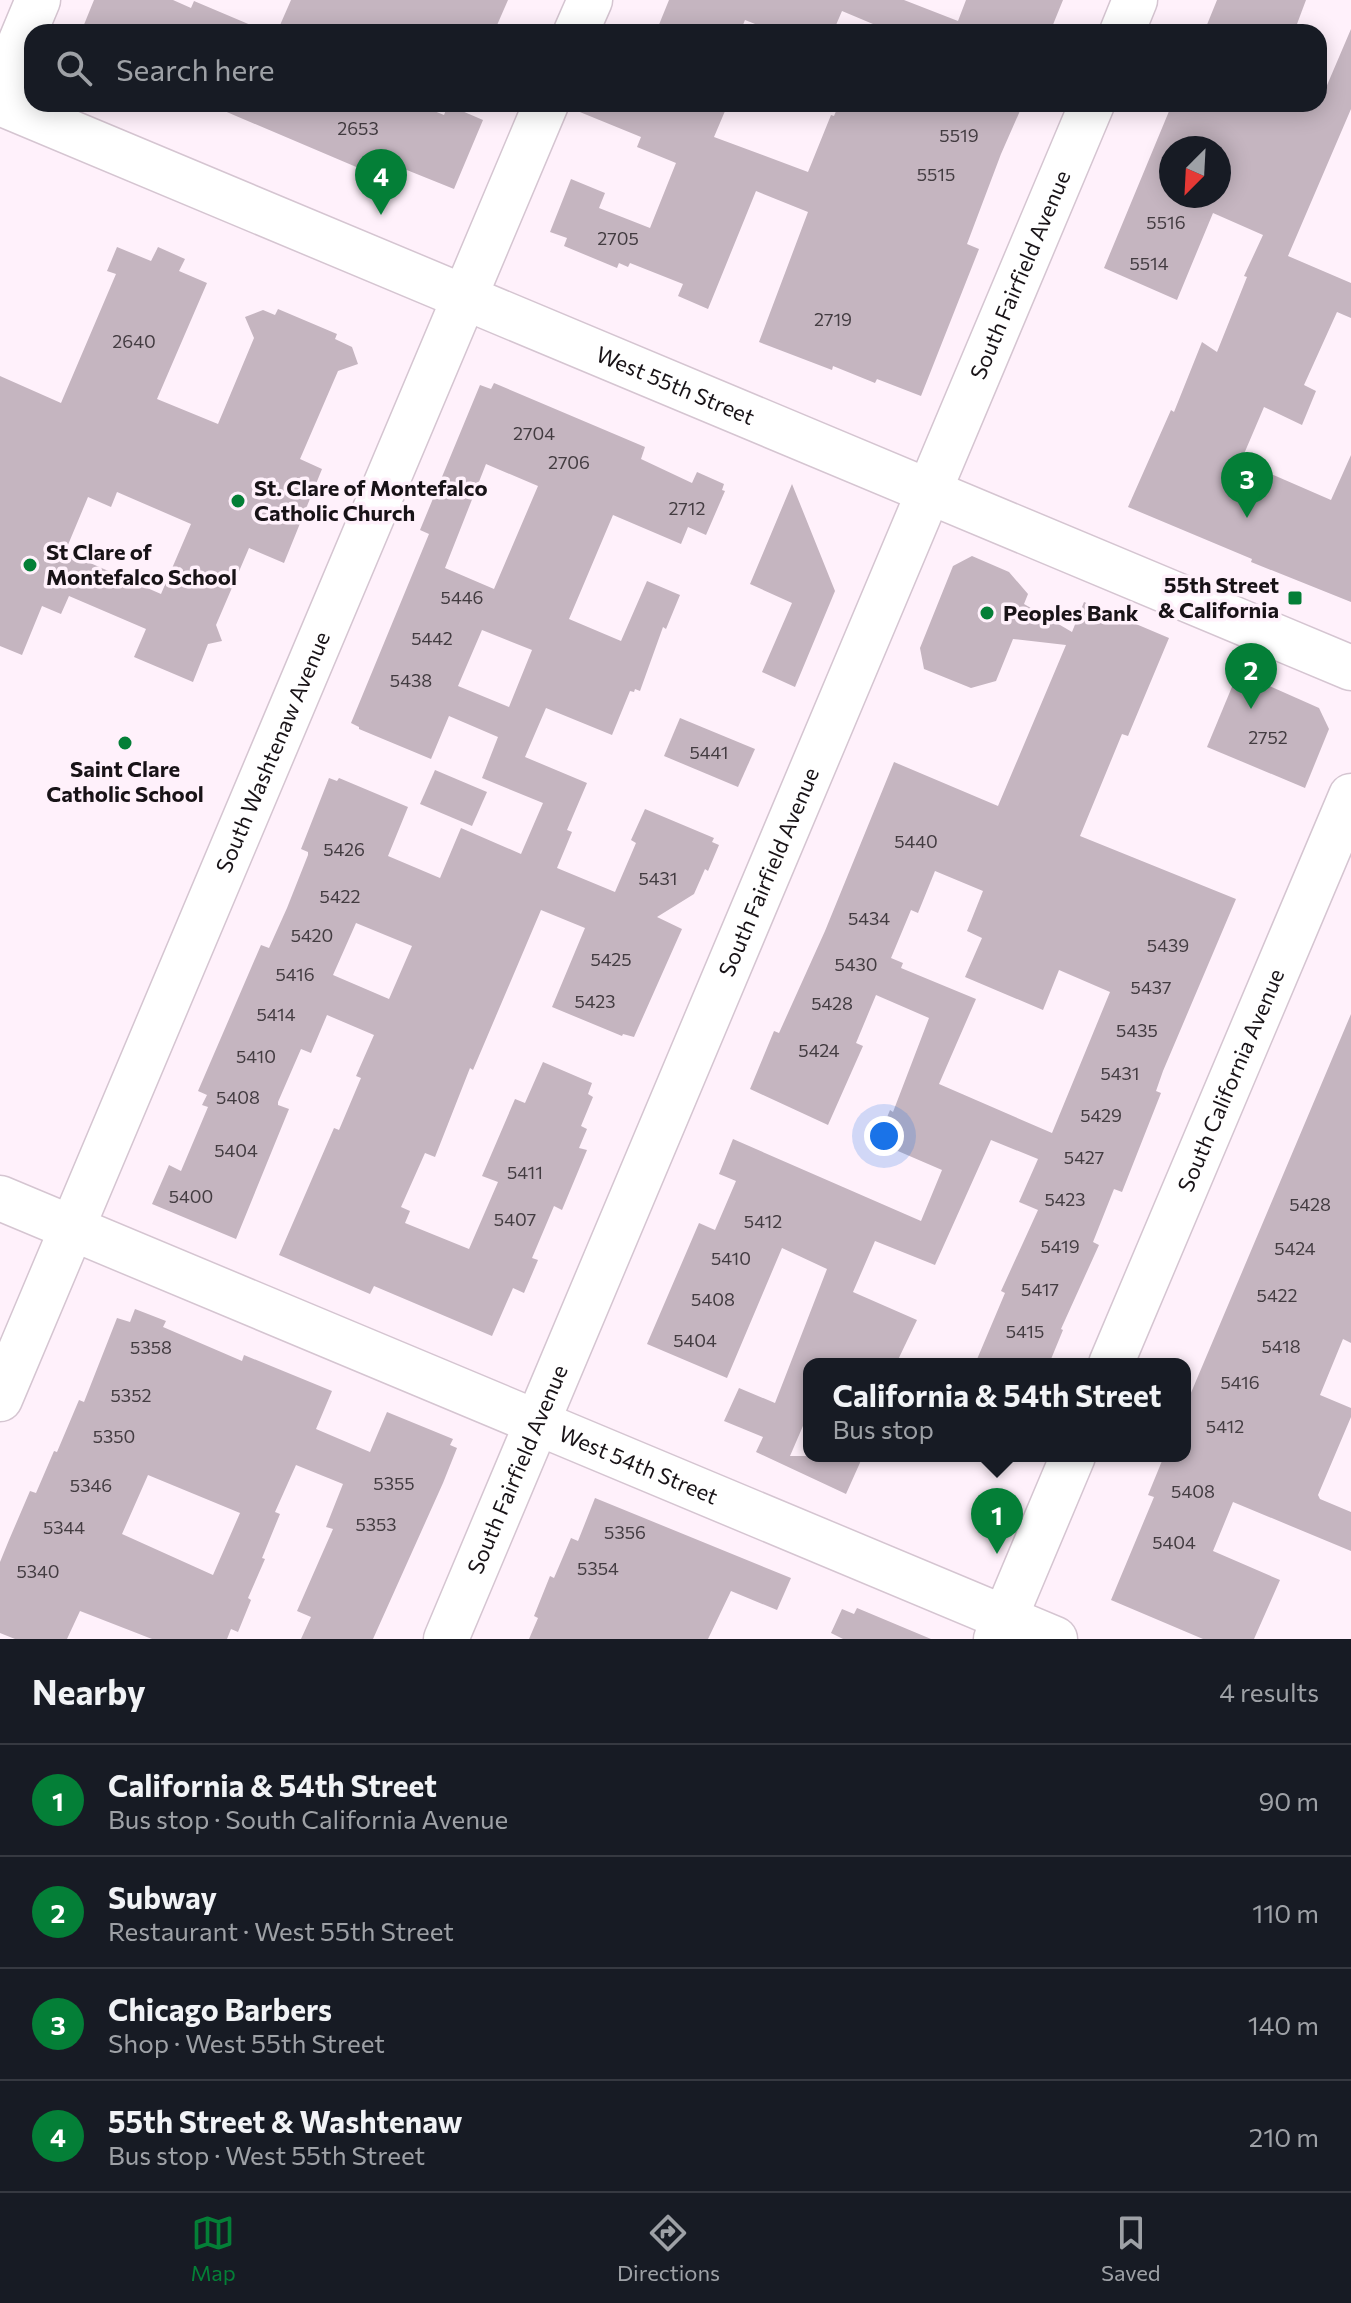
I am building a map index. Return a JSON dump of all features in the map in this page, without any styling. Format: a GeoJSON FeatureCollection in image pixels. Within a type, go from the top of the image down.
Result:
{"type":"FeatureCollection","features":[{"type":"Feature","properties":{"kind":"street"},"geometry":{"type":"LineString","coordinates":[[28,24],[38,0]]}},
{"type":"Feature","properties":{"kind":"street"},"geometry":{"type":"LineString","coordinates":[[580,24],[590,0]]}},
{"type":"Feature","properties":{"kind":"street"},"geometry":{"type":"LineString","coordinates":[[1125,24],[1135,0]]}},
{"type":"Feature","properties":{"kind":"street"},"geometry":{"type":"LineString","coordinates":[[0,91],[24,34]]}},
{"type":"Feature","properties":{"kind":"street","name":"West 55th Street"},"geometry":{"type":"LineString","coordinates":[[0,103],[1351,668]]}},
{"type":"Feature","properties":{"kind":"street","name":"South Washtenaw Avenue"},"geometry":{"type":"LineString","coordinates":[[0,1399],[543,112]]}},
{"type":"Feature","properties":{"kind":"street","name":"South Fairfield Avenue"},"geometry":{"type":"LineString","coordinates":[[446,1639],[1089,112]]}},
{"type":"Feature","properties":{"kind":"street","name":"South California Avenue"},"geometry":{"type":"LineString","coordinates":[[1114,1358],[1351,796]]}},
{"type":"Feature","properties":{"kind":"street","name":"West 54th Street"},"geometry":{"type":"LineString","coordinates":[[0,1198],[537,1423],[1000,1628],[1055,1639]]}},
{"type":"Feature","properties":{"kind":"street"},"geometry":{"type":"LineString","coordinates":[[1000,1628],[1070,1462]]}},
{"type":"Feature","properties":{"kind":"building"},"geometry":{"type":"Polygon","coordinates":[[[94,0],[173,0],[191,8],[194,1],[248,24],[84,24],[94,0]]]}},
{"type":"Feature","properties":{"kind":"building"},"geometry":{"type":"Polygon","coordinates":[[[291,0],[508,0],[498,24],[280,24],[291,0]]]}},
{"type":"Feature","properties":{"kind":"building"},"geometry":{"type":"Polygon","coordinates":[[[669,0],[904,0],[958,21],[966,0],[1063,0],[1053,24],[873,24],[842,11],[836,24],[755,24],[745,20],[743,24],[659,24],[669,0]]]}},
{"type":"Feature","properties":{"kind":"building"},"geometry":{"type":"Polygon","coordinates":[[[1217,0],[1306,0],[1297,24],[1207,24],[1217,0]]]}},
{"type":"Feature","properties":{"kind":"building"},"geometry":{"type":"Polygon","coordinates":[[[1351,29],[1351,109],[1288,256],[1351,283],[1351,318],[1337,312],[1304,385],[1316,391],[1302,425],[1264,407],[1241,461],[1331,500],[1351,455],[1351,602],[1128,507],[1171,410],[1174,412],[1202,342],[1217,352],[1247,277],[1244,276],[1263,235],[1213,213],[1177,300],[1104,268],[1169,112],[1327,112],[1327,85],[1351,29]]]}},
{"type":"Feature","properties":{"kind":"building"},"geometry":{"type":"Polygon","coordinates":[[[227,112],[437,112],[444,115],[445,112],[464,112],[483,120],[454,189],[367,154],[361,169],[227,112]]]}},
{"type":"Feature","properties":{"kind":"building"},"geometry":{"type":"Polygon","coordinates":[[[580,112],[725,112],[714,137],[808,172],[831,115],[834,116],[836,112],[1019,112],[967,244],[979,249],[921,396],[877,379],[875,383],[833,366],[832,370],[759,342],[808,212],[756,191],[708,309],[678,296],[683,284],[630,263],[628,267],[619,263],[617,268],[564,246],[567,238],[550,232],[571,179],[605,193],[599,208],[650,228],[676,163],[637,147],[641,137],[580,112]]]}},
{"type":"Feature","properties":{"kind":"building"},"geometry":{"type":"Polygon","coordinates":[[[117,247],[151,261],[158,247],[185,259],[179,271],[207,283],[157,399],[218,424],[254,338],[245,317],[263,310],[275,315],[278,309],[337,334],[335,339],[352,347],[358,364],[338,371],[300,459],[322,469],[284,563],[249,548],[216,625],[222,641],[208,644],[193,682],[134,657],[146,629],[69,596],[61,614],[42,606],[22,655],[0,646],[0,376],[61,403],[116,274],[107,271],[117,247]],[[117,492],[111,507],[88,497],[65,552],[161,594],[191,524],[117,492]]]}},
{"type":"Feature","properties":{"kind":"building"},"geometry":{"type":"Polygon","coordinates":[[[494,383],[645,447],[641,459],[692,483],[697,472],[724,484],[722,490],[725,491],[706,535],[688,527],[681,544],[613,515],[569,619],[621,641],[647,581],[680,595],[666,629],[663,627],[640,691],[630,691],[612,735],[546,708],[525,757],[587,783],[567,830],[572,832],[557,868],[615,892],[636,843],[631,840],[645,809],[714,838],[712,842],[719,845],[694,894],[657,917],[682,929],[634,1037],[622,1036],[552,1007],[585,928],[541,910],[473,1070],[470,1068],[435,1157],[425,1153],[401,1207],[410,1211],[405,1223],[469,1249],[498,1182],[482,1176],[515,1099],[525,1103],[543,1062],[592,1083],[588,1094],[593,1097],[581,1126],[587,1129],[579,1148],[587,1150],[562,1210],[554,1206],[532,1258],[538,1260],[524,1293],[513,1288],[492,1336],[374,1286],[370,1294],[279,1255],[334,1128],[339,1130],[361,1078],[356,1076],[374,1035],[327,1015],[311,1053],[301,1049],[278,1102],[278,1105],[289,1109],[236,1239],[152,1204],[169,1165],[181,1171],[208,1107],[202,1105],[207,1095],[198,1091],[261,945],[269,948],[287,908],[308,855],[301,849],[329,778],[337,781],[339,778],[408,807],[388,856],[440,878],[461,828],[521,854],[543,803],[482,778],[498,737],[449,716],[431,759],[351,723],[429,534],[420,530],[480,385],[491,389],[494,383]],[[486,464],[445,568],[494,589],[538,486],[486,464]],[[482,630],[458,686],[509,707],[532,650],[482,630]],[[356,923],[333,975],[389,999],[412,946],[356,923]]]}},
{"type":"Feature","properties":{"kind":"building"},"geometry":{"type":"Polygon","coordinates":[[[792,484],[835,591],[795,687],[762,672],[792,603],[750,584],[792,484]]]}},
{"type":"Feature","properties":{"kind":"building"},"geometry":{"type":"Polygon","coordinates":[[[972,556],[1009,572],[1028,594],[1024,604],[1072,632],[1084,602],[1169,638],[1128,736],[1122,734],[1080,836],[1236,899],[1163,1071],[1156,1091],[1161,1093],[1122,1192],[1114,1189],[1093,1242],[1099,1245],[1061,1329],[1051,1358],[978,1358],[1005,1293],[1001,1291],[1038,1210],[1019,1202],[1038,1159],[991,1140],[935,1265],[875,1241],[853,1292],[917,1320],[899,1358],[803,1358],[803,1426],[790,1456],[803,1456],[803,1462],[860,1462],[846,1494],[756,1452],[763,1437],[724,1421],[739,1388],[775,1403],[827,1269],[782,1248],[727,1378],[647,1344],[699,1223],[715,1230],[736,1181],[719,1174],[733,1139],[921,1221],[942,1170],[877,1142],[890,1110],[893,1112],[929,1018],[876,995],[856,1043],[863,1046],[828,1125],[750,1089],[774,1031],[779,1033],[825,931],[894,762],[998,806],[1066,645],[1013,639],[996,681],[971,688],[924,669],[920,648],[953,566],[972,556]],[[935,871],[918,913],[911,910],[891,958],[903,963],[901,968],[976,999],[939,1084],[1052,1133],[1110,992],[1059,970],[1043,1010],[965,977],[982,938],[967,931],[983,891],[935,871]]]}},
{"type":"Feature","properties":{"kind":"building"},"geometry":{"type":"Polygon","coordinates":[[[1245,675],[1319,708],[1329,729],[1305,788],[1207,747],[1234,682],[1245,675]]]}},
{"type":"Feature","properties":{"kind":"building"},"geometry":{"type":"Polygon","coordinates":[[[680,718],[755,749],[738,787],[664,756],[680,718]]]}},
{"type":"Feature","properties":{"kind":"building"},"geometry":{"type":"Polygon","coordinates":[[[435,770],[487,792],[472,826],[420,804],[435,770]]]}},
{"type":"Feature","properties":{"kind":"building"},"geometry":{"type":"Polygon","coordinates":[[[1351,1014],[1351,1343],[1343,1339],[1320,1395],[1351,1408],[1351,1417],[1318,1495],[1320,1499],[1351,1512],[1351,1551],[1233,1502],[1213,1551],[1280,1580],[1254,1639],[1203,1639],[1111,1600],[1154,1497],[1148,1495],[1162,1462],[1191,1462],[1191,1393],[1351,1014]]]}},
{"type":"Feature","properties":{"kind":"building"},"geometry":{"type":"Polygon","coordinates":[[[135,1309],[166,1321],[163,1327],[242,1361],[244,1355],[332,1391],[316,1429],[370,1452],[387,1412],[453,1439],[450,1445],[457,1448],[443,1483],[373,1639],[301,1639],[311,1617],[297,1611],[333,1529],[326,1527],[343,1484],[296,1465],[275,1512],[280,1514],[248,1598],[251,1600],[238,1632],[231,1629],[227,1639],[152,1639],[80,1611],[67,1639],[15,1639],[0,1633],[0,1562],[9,1540],[30,1491],[36,1493],[54,1451],[57,1452],[79,1400],[84,1402],[117,1318],[130,1322],[135,1309]],[[148,1475],[122,1534],[213,1575],[240,1513],[148,1475]]]}},
{"type":"Feature","properties":{"kind":"building"},"geometry":{"type":"Polygon","coordinates":[[[595,1498],[791,1578],[777,1610],[731,1591],[708,1639],[529,1639],[538,1618],[534,1616],[550,1576],[554,1578],[571,1538],[578,1541],[595,1498]]]}},
{"type":"Feature","properties":{"kind":"building"},"geometry":{"type":"Polygon","coordinates":[[[857,1608],[931,1639],[843,1639],[831,1633],[842,1609],[854,1614],[857,1608]]]}},
{"type":"Feature","properties":{"kind":"place","name":"55th Street & Washtenaw"},"geometry":{"type":"Point","coordinates":[381,215]}},
{"type":"Feature","properties":{"kind":"place","name":"St. Clare of Montefalco Catholic Church"},"geometry":{"type":"Point","coordinates":[238,501]}},
{"type":"Feature","properties":{"kind":"place","name":"Chicago Barbers"},"geometry":{"type":"Point","coordinates":[1247,518]}},
{"type":"Feature","properties":{"kind":"place","name":"St Clare of Montefalco School"},"geometry":{"type":"Point","coordinates":[30,565]}},
{"type":"Feature","properties":{"kind":"place","name":"55th Street & California"},"geometry":{"type":"Point","coordinates":[1295,598]}},
{"type":"Feature","properties":{"kind":"place","name":"Peoples Bank"},"geometry":{"type":"Point","coordinates":[987,613]}},
{"type":"Feature","properties":{"kind":"place","name":"Subway"},"geometry":{"type":"Point","coordinates":[1251,709]}},
{"type":"Feature","properties":{"kind":"place","name":"Saint Clare Catholic School"},"geometry":{"type":"Point","coordinates":[125,743]}},
{"type":"Feature","properties":{"kind":"place","name":"California & 54th Street"},"geometry":{"type":"Point","coordinates":[997,1554]}}]}
